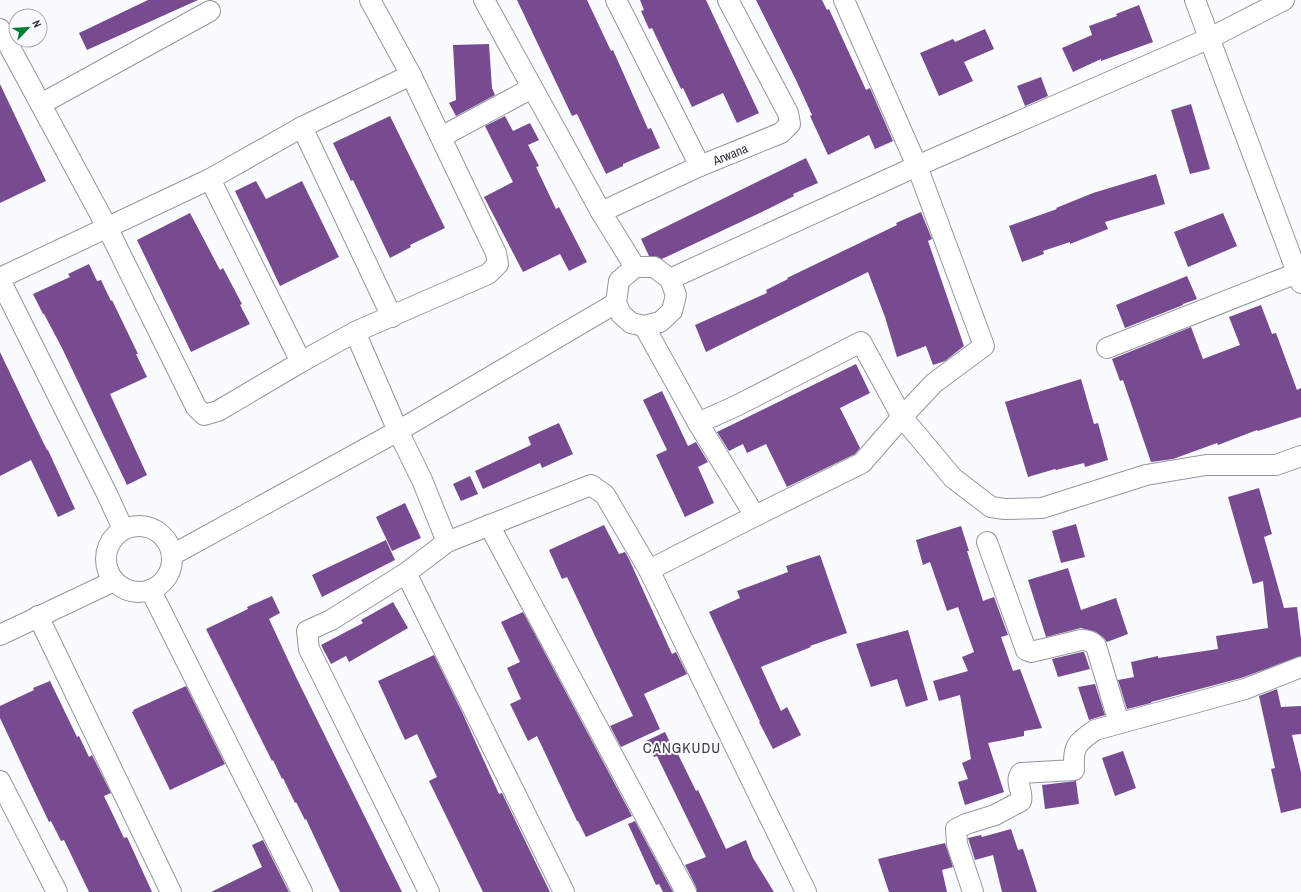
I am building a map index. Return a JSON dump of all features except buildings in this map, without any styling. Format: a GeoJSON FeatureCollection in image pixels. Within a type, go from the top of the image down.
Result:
{"type":"FeatureCollection","features":[{"type":"Feature","properties":{"kind":"street"},"geometry":{"type":"LineString","coordinates":[[0,29],[108,227],[196,407],[204,415],[218,411],[355,332],[488,274],[498,264],[496,253],[411,75],[370,0]]}},
{"type":"Feature","properties":{"kind":"street"},"geometry":{"type":"LineString","coordinates":[[484,0],[601,212],[635,267]]}},
{"type":"Feature","properties":{"kind":"street"},"geometry":{"type":"LineString","coordinates":[[616,0],[700,166]]}},
{"type":"Feature","properties":{"kind":"street","name":"Arwana"},"geometry":{"type":"LineString","coordinates":[[601,212],[700,166],[781,133],[790,124],[788,113],[728,0]]}},
{"type":"Feature","properties":{"kind":"street"},"geometry":{"type":"LineString","coordinates":[[649,570],[862,463],[934,383],[984,346],[917,166],[844,0]]}},
{"type":"Feature","properties":{"kind":"street"},"geometry":{"type":"LineString","coordinates":[[1107,348],[1299,278],[1195,0]]}},
{"type":"Feature","properties":{"kind":"street"},"geometry":{"type":"LineString","coordinates":[[670,279],[917,166],[1210,38],[1284,0]]}},
{"type":"Feature","properties":{"kind":"street"},"geometry":{"type":"LineString","coordinates":[[41,104],[210,11]]}},
{"type":"Feature","properties":{"kind":"street"},"geometry":{"type":"LineString","coordinates":[[122,529],[108,496],[0,279],[210,179],[302,127],[411,75]]}},
{"type":"Feature","properties":{"kind":"street"},"geometry":{"type":"LineString","coordinates":[[441,137],[532,88]]}},
{"type":"Feature","properties":{"kind":"street"},"geometry":{"type":"LineString","coordinates":[[302,127],[392,317]]}},
{"type":"Feature","properties":{"kind":"street"},"geometry":{"type":"LineString","coordinates":[[210,179],[301,362]]}},
{"type":"Feature","properties":{"kind":"street"},"geometry":{"type":"LineString","coordinates":[[635,267],[654,267],[670,279],[676,295],[672,311],[660,322],[644,326],[631,323],[621,314],[616,303],[619,281],[635,267]]}},
{"type":"Feature","properties":{"kind":"street"},"geometry":{"type":"LineString","coordinates":[[174,554],[398,431],[616,303]]}},
{"type":"Feature","properties":{"kind":"street"},"geometry":{"type":"LineString","coordinates":[[644,326],[698,423],[754,516]]}},
{"type":"Feature","properties":{"kind":"street"},"geometry":{"type":"LineString","coordinates":[[355,332],[398,431],[422,480],[447,542]]}},
{"type":"Feature","properties":{"kind":"street"},"geometry":{"type":"LineString","coordinates":[[698,423],[736,406],[860,342],[902,417],[953,478],[991,507],[1005,509],[1042,508],[1146,475],[1206,464],[1276,465],[1301,456]]}},
{"type":"Feature","properties":{"kind":"street"},"geometry":{"type":"LineString","coordinates":[[429,892],[309,649],[307,631],[331,620],[406,573],[447,542],[592,484],[605,495],[649,570],[806,892]]}},
{"type":"Feature","properties":{"kind":"street"},"geometry":{"type":"LineString","coordinates":[[141,524],[160,531],[174,554],[173,565],[166,581],[151,592],[133,593],[114,581],[106,566],[108,545],[122,529],[141,524]]}},
{"type":"Feature","properties":{"kind":"street"},"geometry":{"type":"LineString","coordinates":[[489,525],[686,892]]}},
{"type":"Feature","properties":{"kind":"street"},"geometry":{"type":"LineString","coordinates":[[987,542],[1026,650],[1031,652],[1081,640],[1089,640],[1093,642],[1096,646],[1119,723]]}},
{"type":"Feature","properties":{"kind":"street"},"geometry":{"type":"LineString","coordinates":[[406,573],[564,892]]}},
{"type":"Feature","properties":{"kind":"street"},"geometry":{"type":"LineString","coordinates":[[0,635],[114,581]]}},
{"type":"Feature","properties":{"kind":"street"},"geometry":{"type":"LineString","coordinates":[[151,592],[302,892]]}},
{"type":"Feature","properties":{"kind":"street"},"geometry":{"type":"LineString","coordinates":[[38,616],[171,892]]}},
{"type":"Feature","properties":{"kind":"street"},"geometry":{"type":"LineString","coordinates":[[973,892],[957,844],[956,829],[966,824],[996,815],[1021,802],[1022,797],[1018,780],[1021,773],[1074,770],[1073,755],[1076,745],[1095,730],[1245,689],[1301,667]]}},
{"type":"Feature","properties":{"kind":"street"},"geometry":{"type":"LineString","coordinates":[[0,781],[57,892]]}},
{"type":"Feature","properties":{"kind":"district","name":"CANGKUDU"},"geometry":{"type":"Point","coordinates":[682,748]}}]}
